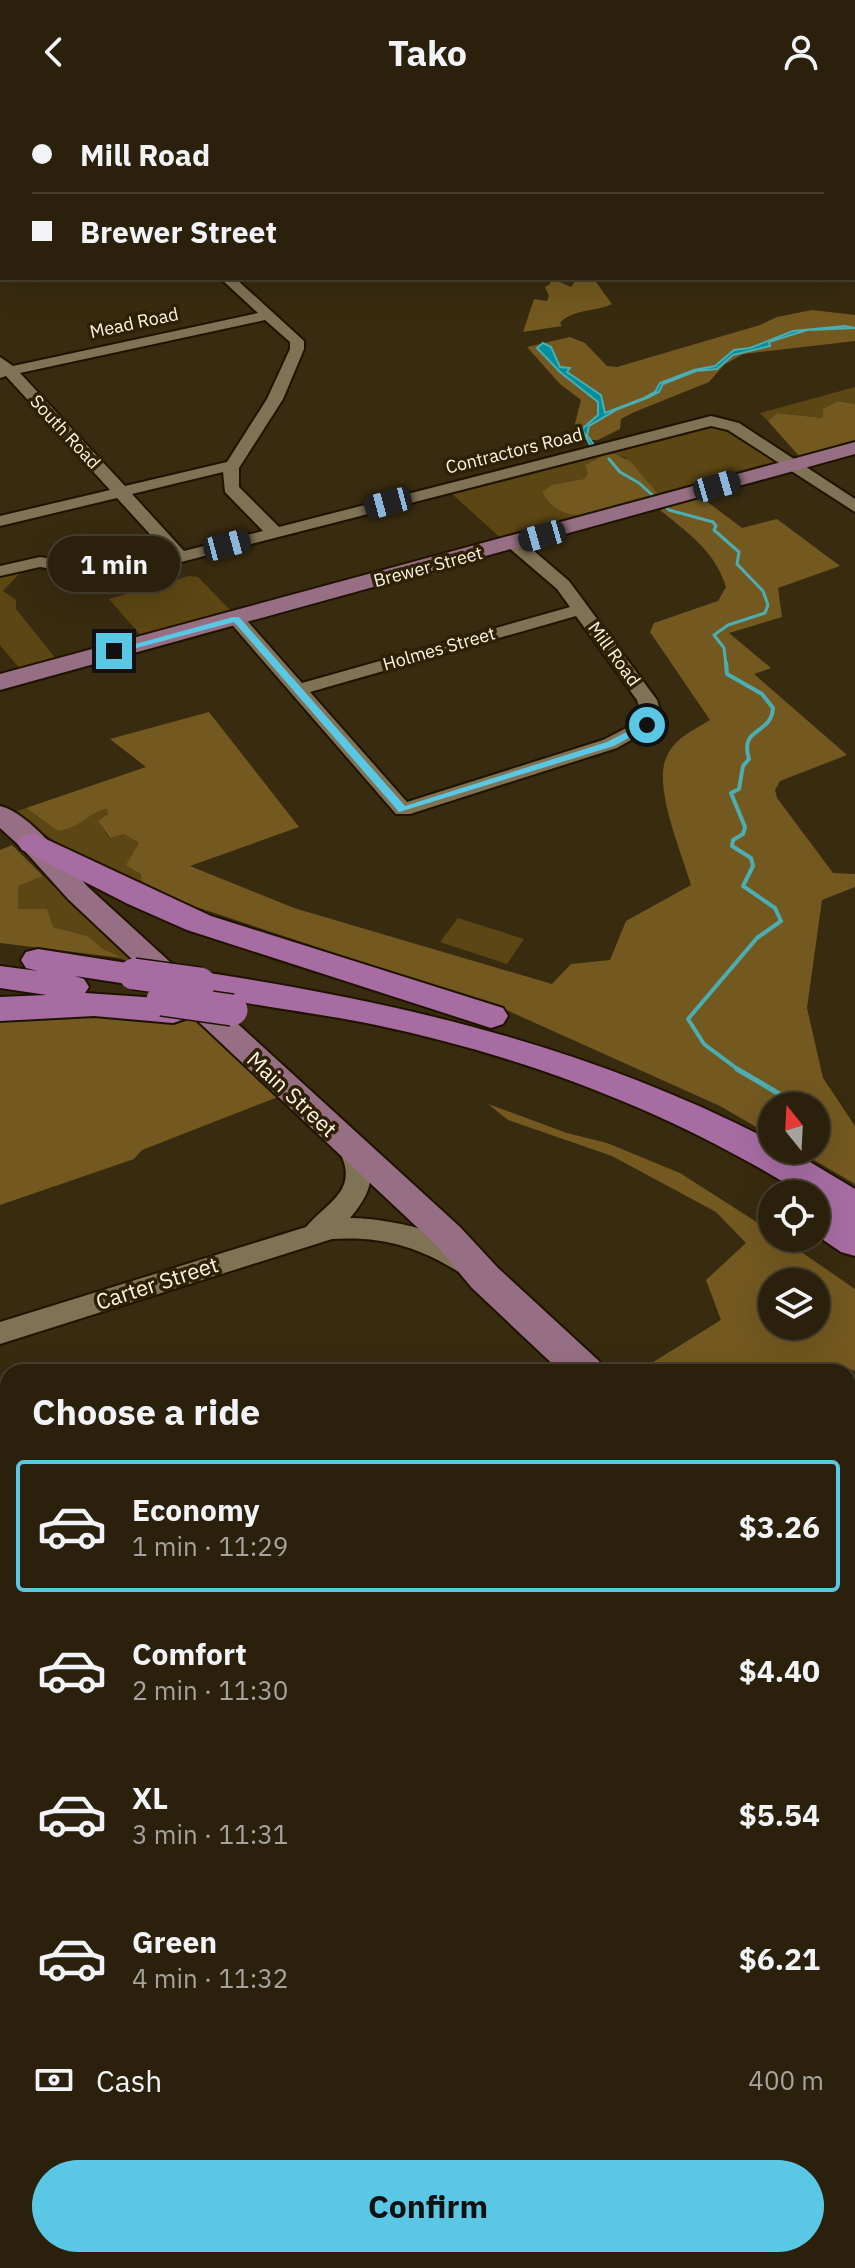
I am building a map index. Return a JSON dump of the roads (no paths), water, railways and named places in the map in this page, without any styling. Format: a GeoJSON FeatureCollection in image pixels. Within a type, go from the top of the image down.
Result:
{"type":"FeatureCollection","features":[{"type":"Feature","properties":{"kind":"highway"},"geometry":{"type":"LineString","coordinates":[[33,843],[139,897],[199,923],[426,993],[508,1023],[560,1046],[617,1082]]}},
{"type":"Feature","properties":{"kind":"highway"},"geometry":{"type":"LineString","coordinates":[[0,955],[203,983],[399,1016],[516,1047],[617,1082],[742,1139],[855,1208]]}},
{"type":"Feature","properties":{"kind":"highway"},"geometry":{"type":"LineString","coordinates":[[0,977],[167,1006]]}},
{"type":"Feature","properties":{"kind":"highway"},"geometry":{"type":"LineString","coordinates":[[0,1009],[94,1004],[167,1006],[243,1013],[394,1039],[541,1080],[664,1129],[758,1180]]}},
{"type":"Feature","properties":{"kind":"highway"},"geometry":{"type":"LineString","coordinates":[[830,1224],[855,1241]]}},
{"type":"Feature","properties":{"kind":"main road","name":"Brewer Street"},"geometry":{"type":"LineString","coordinates":[[0,682],[855,448]]}},
{"type":"Feature","properties":{"kind":"main road","name":"Main Street"},"geometry":{"type":"LineString","coordinates":[[0,814],[33,843],[68,884],[448,1236],[485,1278],[577,1364]]}},
{"type":"Feature","properties":{"kind":"street"},"geometry":{"type":"LineString","coordinates":[[229,280],[294,337],[297,349],[275,399],[233,465],[231,488],[275,533]]}},
{"type":"Feature","properties":{"kind":"street","name":"Mead Road"},"geometry":{"type":"LineString","coordinates":[[3,368],[268,315]]}},
{"type":"Feature","properties":{"kind":"street","name":"South Road"},"geometry":{"type":"LineString","coordinates":[[3,368],[180,557]]}},
{"type":"Feature","properties":{"kind":"street","name":"Contractors Road"},"geometry":{"type":"LineString","coordinates":[[0,571],[40,562],[115,574],[705,422],[729,424],[855,507]]}},
{"type":"Feature","properties":{"kind":"street"},"geometry":{"type":"LineString","coordinates":[[743,479],[761,462],[759,443]]}},
{"type":"Feature","properties":{"kind":"street"},"geometry":{"type":"LineString","coordinates":[[0,521],[123,495],[233,465]]}},
{"type":"Feature","properties":{"kind":"street"},"geometry":{"type":"LineString","coordinates":[[248,507],[285,519],[334,518]]}},
{"type":"Feature","properties":{"kind":"street","name":"Mill Road"},"geometry":{"type":"LineString","coordinates":[[297,690],[403,810],[610,744],[647,725],[651,713],[647,700],[581,609],[563,585],[514,543]]}},
{"type":"Feature","properties":{"kind":"street","name":"Holmes Street"},"geometry":{"type":"LineString","coordinates":[[297,690],[581,609]]}},
{"type":"Feature","properties":{"kind":"street"},"geometry":{"type":"LineString","coordinates":[[236,619],[297,690]]}},
{"type":"Feature","properties":{"kind":"street","name":"Carter Street"},"geometry":{"type":"LineString","coordinates":[[313,1232],[339,1213],[354,1192],[359,1169],[351,1149]]}},
{"type":"Feature","properties":{"kind":"street","name":"Carter Street"},"geometry":{"type":"LineString","coordinates":[[0,1333],[313,1232],[360,1227],[401,1232],[435,1244],[485,1278]]}},
{"type":"Feature","properties":{"kind":"water"},"geometry":{"type":"Polygon","coordinates":[[[845,326],[855,328],[807,330],[769,342],[770,346],[733,355],[717,369],[696,371],[663,384],[659,392],[618,409],[589,426],[587,435],[594,445],[590,445],[582,429],[598,415],[598,402],[560,372],[537,348],[543,343],[551,347],[560,367],[570,368],[567,372],[601,395],[605,413],[655,392],[660,383],[694,370],[715,366],[734,350],[750,348],[793,331],[845,326]]]}},
{"type":"Feature","properties":{"kind":"waterway"},"geometry":{"type":"LineString","coordinates":[[609,459],[620,472],[639,483],[669,510],[713,522],[716,526],[714,530],[739,552],[737,564],[763,591],[768,605],[765,613],[728,625],[714,635],[724,648],[726,665]]}},
{"type":"Feature","properties":{"kind":"waterway"},"geometry":{"type":"LineString","coordinates":[[726,663],[727,674],[762,694],[773,708],[767,723],[748,741],[749,759],[743,766],[739,789],[731,793],[745,827],[743,834],[733,840],[732,846],[751,858],[753,866],[743,886],[775,908],[781,921],[757,938],[688,1019],[704,1044],[739,1070]]}},
{"type":"Feature","properties":{"kind":"waterway"},"geometry":{"type":"LineString","coordinates":[[739,1070],[776,1092]]}}]}
